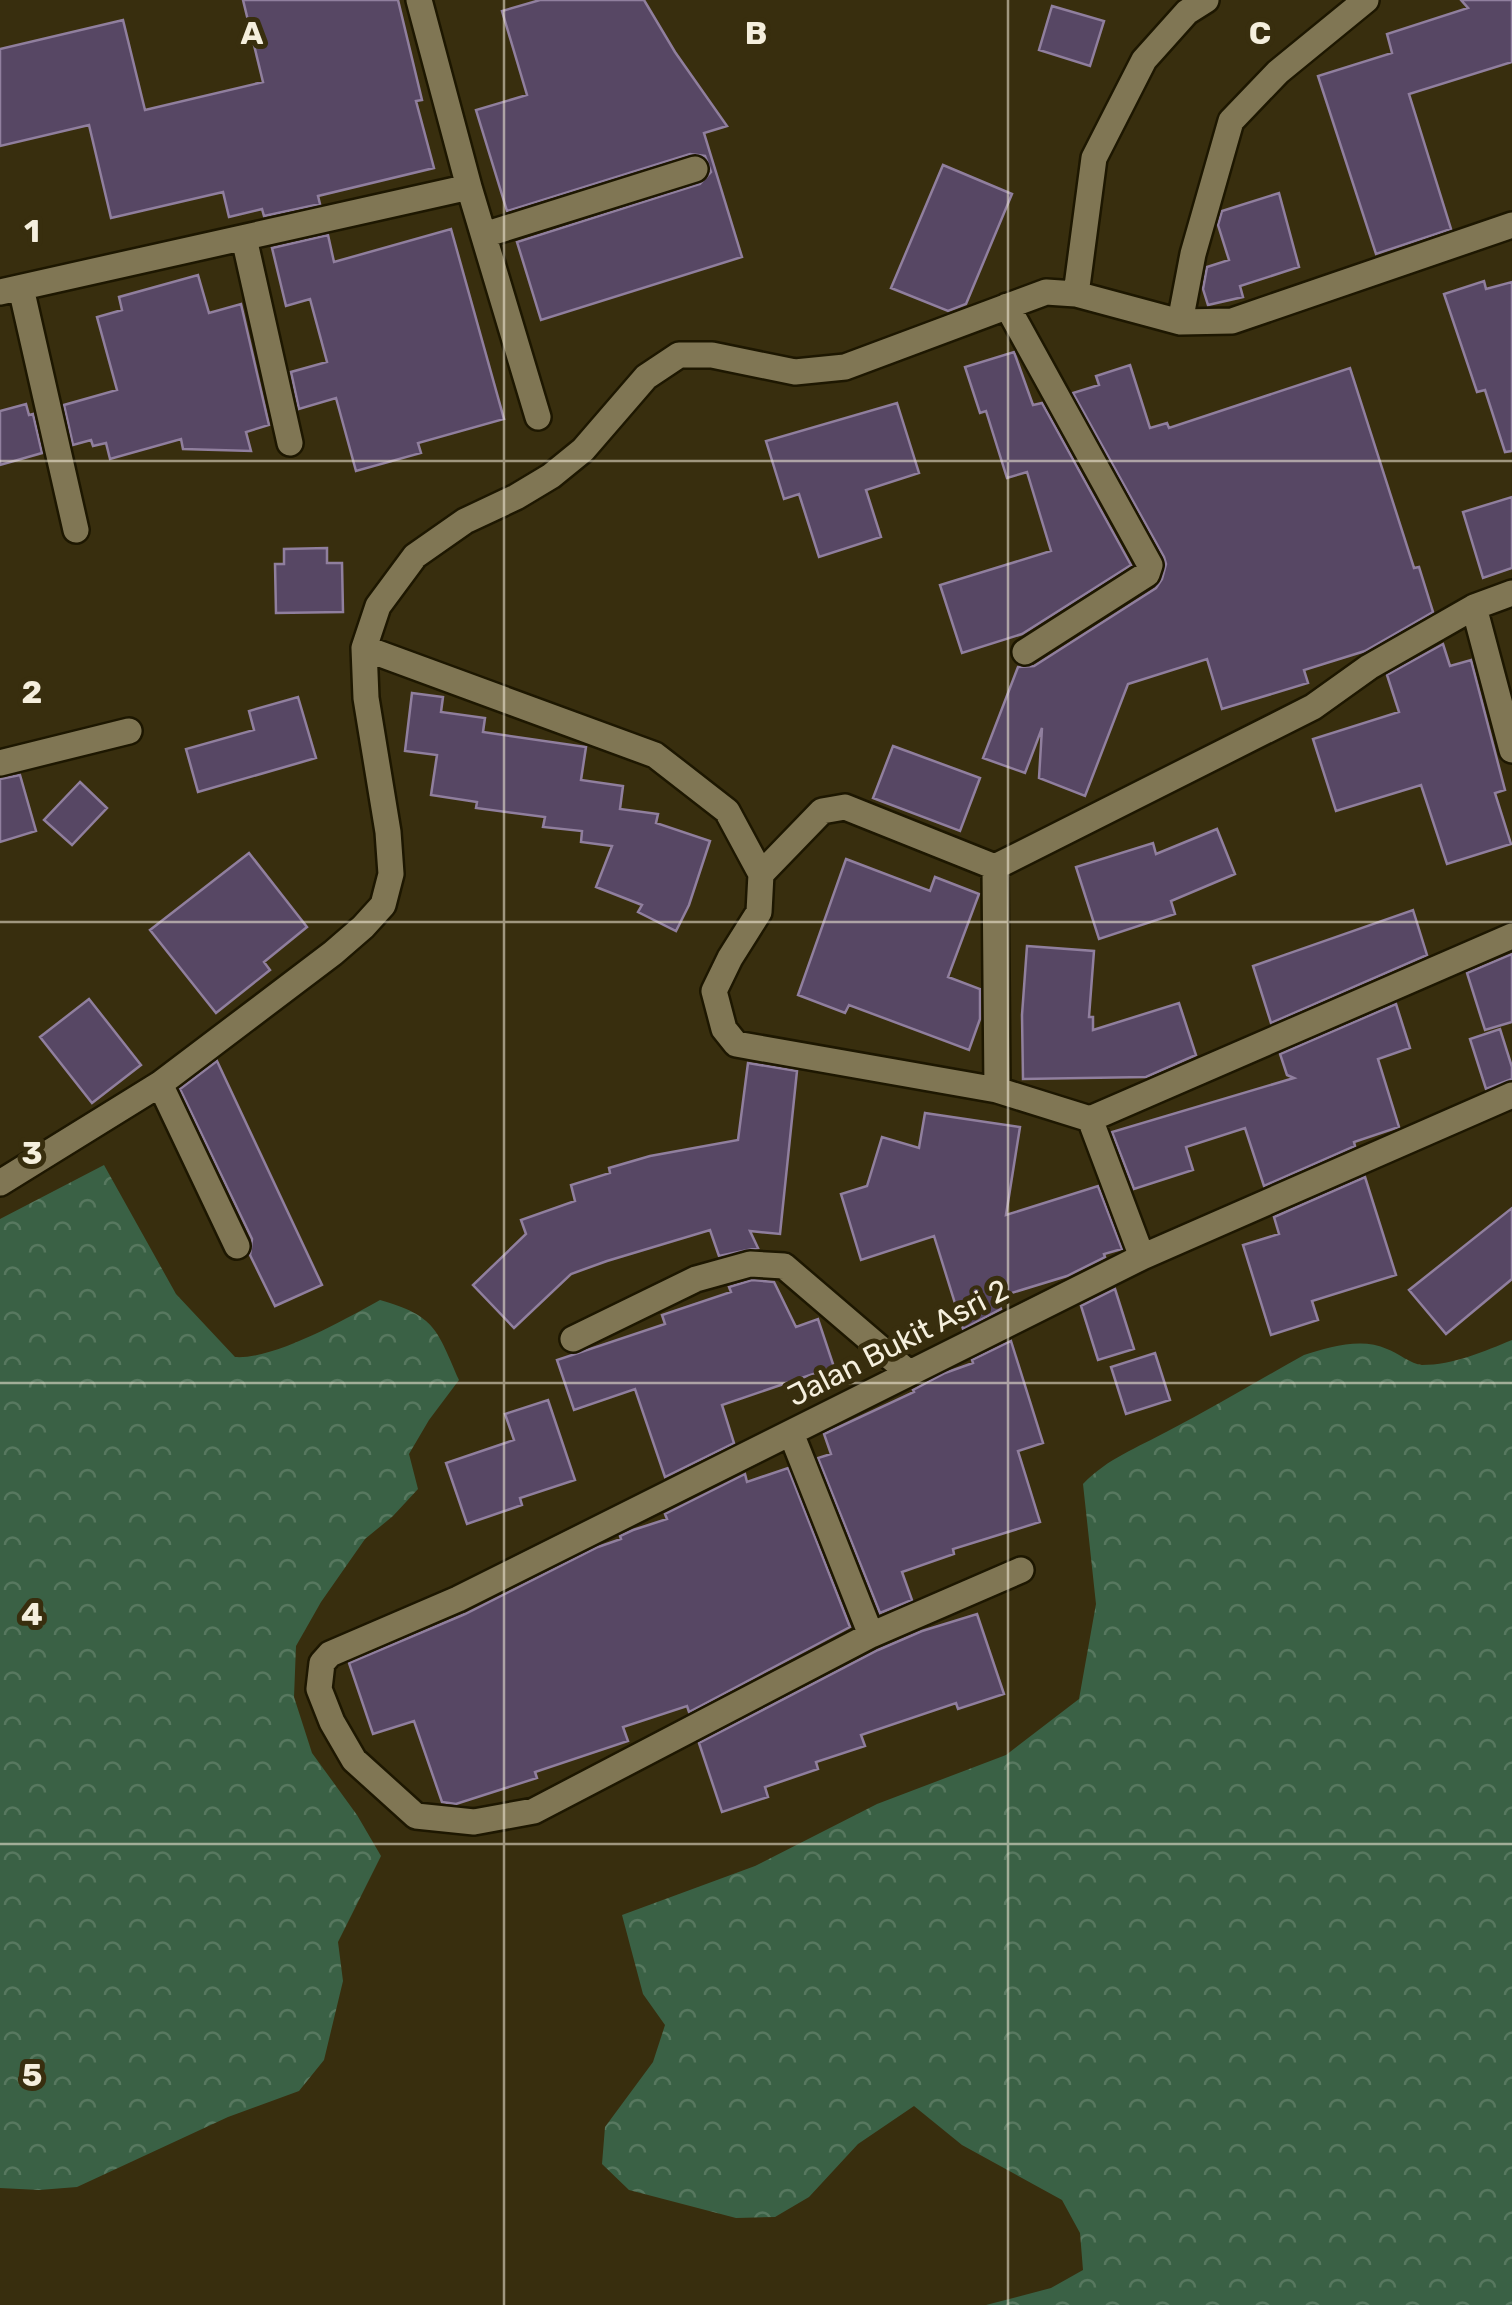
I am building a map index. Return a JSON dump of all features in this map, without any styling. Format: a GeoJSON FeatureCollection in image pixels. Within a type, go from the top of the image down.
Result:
{"type":"FeatureCollection","features":[{"type":"Feature","properties":{"kind":"street"},"geometry":{"type":"LineString","coordinates":[[419,0],[469,188],[538,418]]}},
{"type":"Feature","properties":{"kind":"street"},"geometry":{"type":"LineString","coordinates":[[1076,294],[1094,158],[1144,60],[1188,12],[1206,0]]}},
{"type":"Feature","properties":{"kind":"street"},"geometry":{"type":"LineString","coordinates":[[1180,322],[1193,254],[1232,121],[1278,72],[1366,0]]}},
{"type":"Feature","properties":{"kind":"street"},"geometry":{"type":"LineString","coordinates":[[484,235],[695,169]]}},
{"type":"Feature","properties":{"kind":"street"},"geometry":{"type":"LineString","coordinates":[[76,530],[11,290],[469,188]]}},
{"type":"Feature","properties":{"kind":"street"},"geometry":{"type":"LineString","coordinates":[[0,1183],[160,1084],[334,952],[364,927],[383,904],[391,874],[388,832],[366,698],[364,648],[378,606],[415,556],[465,520],[551,476],[582,450],[646,376],[679,355],[712,355],[795,372],[844,368],[1046,292],[1076,294],[1180,322],[1232,321],[1512,226]]}},
{"type":"Feature","properties":{"kind":"street"},"geometry":{"type":"LineString","coordinates":[[244,238],[290,443]]}},
{"type":"Feature","properties":{"kind":"street"},"geometry":{"type":"LineString","coordinates":[[1008,306],[1150,565],[1147,574],[1025,652]]}},
{"type":"Feature","properties":{"kind":"street"},"geometry":{"type":"LineString","coordinates":[[760,874],[822,811],[834,806],[845,807],[995,868],[1313,708],[1368,667],[1474,607],[1512,593]]}},
{"type":"Feature","properties":{"kind":"street"},"geometry":{"type":"LineString","coordinates":[[1474,607],[1512,750]]}},
{"type":"Feature","properties":{"kind":"street"},"geometry":{"type":"LineString","coordinates":[[364,648],[655,755],[727,811],[760,874],[759,912],[714,991],[724,1029],[736,1044],[997,1090],[1090,1119],[1512,936]]}},
{"type":"Feature","properties":{"kind":"street"},"geometry":{"type":"LineString","coordinates":[[0,763],[129,731]]}},
{"type":"Feature","properties":{"kind":"street"},"geometry":{"type":"LineString","coordinates":[[995,868],[997,1090]]}},
{"type":"Feature","properties":{"kind":"street"},"geometry":{"type":"LineString","coordinates":[[160,1084],[238,1246]]}},
{"type":"Feature","properties":{"kind":"street","name":"Jalan Bukit Asri 2"},"geometry":{"type":"LineString","coordinates":[[870,1636],[534,1811],[474,1822],[416,1816],[354,1760],[318,1689],[322,1663],[330,1654],[458,1598],[1142,1256],[1512,1096]]}},
{"type":"Feature","properties":{"kind":"street"},"geometry":{"type":"LineString","coordinates":[[1090,1119],[1142,1256]]}},
{"type":"Feature","properties":{"kind":"street"},"geometry":{"type":"LineString","coordinates":[[573,1338],[696,1279],[750,1264],[784,1266],[909,1373]]}},
{"type":"Feature","properties":{"kind":"street"},"geometry":{"type":"LineString","coordinates":[[791,1433],[870,1636],[1021,1570]]}},
{"type":"Feature","properties":{"kind":"green space"},"geometry":{"type":"Polygon","coordinates":[[[104,1165],[176,1294],[235,1357],[289,1345],[380,1300],[413,1312],[432,1327],[459,1380],[409,1454],[418,1489],[365,1539],[296,1646],[294,1697],[312,1753],[381,1856],[338,1942],[343,1981],[324,2060],[299,2091],[228,2117],[77,2187],[0,2188],[0,1219],[104,1165]]]}},
{"type":"Feature","properties":{"kind":"green space"},"geometry":{"type":"Polygon","coordinates":[[[1512,1340],[1512,2305],[986,2305],[1051,2288],[1083,2270],[1080,2233],[1062,2200],[962,2145],[914,2106],[858,2144],[809,2197],[775,2217],[736,2218],[629,2190],[602,2164],[605,2127],[653,2062],[665,2025],[643,1994],[622,1915],[755,1866],[877,1804],[1006,1755],[1079,1699],[1096,1604],[1083,1484],[1123,1454],[1304,1355],[1335,1346],[1367,1344],[1422,1365],[1468,1357],[1512,1340]]]}},
{"type":"Feature","properties":{"kind":"building"},"geometry":{"type":"Polygon","coordinates":[[[243,0],[398,0],[422,100],[416,101],[434,168],[318,196],[320,204],[264,216],[262,209],[229,217],[223,192],[111,218],[89,125],[0,146],[0,49],[123,20],[145,110],[263,82],[243,0]]]}},
{"type":"Feature","properties":{"kind":"building"},"geometry":{"type":"Polygon","coordinates":[[[540,0],[644,0],[727,126],[704,133],[742,257],[541,320],[517,242],[700,184],[711,172],[705,156],[690,154],[507,211],[476,110],[527,95],[502,11],[540,0]]]}},
{"type":"Feature","properties":{"kind":"building"},"geometry":{"type":"Polygon","coordinates":[[[1461,0],[1512,0],[1512,62],[1409,94],[1451,229],[1376,254],[1318,76],[1392,53],[1387,34],[1468,8],[1461,0]]]}},
{"type":"Feature","properties":{"kind":"building"},"geometry":{"type":"Polygon","coordinates":[[[1052,6],[1104,21],[1090,66],[1039,50],[1052,6]]]}},
{"type":"Feature","properties":{"kind":"building"},"geometry":{"type":"Polygon","coordinates":[[[943,165],[1012,194],[966,304],[948,311],[891,288],[943,165]]]}},
{"type":"Feature","properties":{"kind":"building"},"geometry":{"type":"Polygon","coordinates":[[[1279,193],[1299,267],[1240,286],[1243,297],[1208,305],[1203,289],[1207,267],[1229,260],[1218,225],[1222,211],[1279,193]]]}},
{"type":"Feature","properties":{"kind":"building"},"geometry":{"type":"Polygon","coordinates":[[[451,229],[504,419],[418,443],[421,453],[356,471],[336,398],[299,409],[291,372],[327,362],[310,299],[286,306],[272,248],[328,235],[334,262],[451,229]]]}},
{"type":"Feature","properties":{"kind":"building"},"geometry":{"type":"Polygon","coordinates":[[[198,275],[209,313],[241,304],[269,425],[246,432],[251,451],[183,449],[181,439],[110,459],[106,443],[93,446],[91,440],[73,445],[64,405],[117,390],[97,317],[122,310],[119,297],[198,275]]]}},
{"type":"Feature","properties":{"kind":"building"},"geometry":{"type":"Polygon","coordinates":[[[1484,281],[1486,289],[1512,282],[1512,451],[1505,452],[1485,390],[1477,392],[1444,294],[1484,281]]]}},
{"type":"Feature","properties":{"kind":"building"},"geometry":{"type":"Polygon","coordinates":[[[1014,352],[1033,405],[1042,403],[1131,565],[1022,634],[962,653],[940,585],[1051,551],[1027,472],[1007,478],[986,411],[980,413],[965,367],[1014,352]]]}},
{"type":"Feature","properties":{"kind":"building"},"geometry":{"type":"Polygon","coordinates":[[[1130,365],[1150,428],[1167,423],[1169,428],[1350,368],[1414,568],[1419,567],[1433,612],[1365,651],[1304,670],[1308,683],[1222,709],[1207,659],[1128,684],[1085,796],[1039,778],[1042,728],[1025,773],[983,758],[1018,667],[1034,666],[1156,588],[1162,579],[1164,557],[1073,393],[1099,385],[1096,376],[1130,365]]]}},
{"type":"Feature","properties":{"kind":"building"},"geometry":{"type":"Polygon","coordinates":[[[897,403],[919,473],[866,490],[881,537],[819,557],[799,494],[784,499],[766,441],[897,403]]]}},
{"type":"Feature","properties":{"kind":"building"},"geometry":{"type":"Polygon","coordinates":[[[26,404],[29,415],[33,414],[42,453],[0,465],[0,411],[26,404]]]}},
{"type":"Feature","properties":{"kind":"building"},"geometry":{"type":"Polygon","coordinates":[[[1512,497],[1512,568],[1483,578],[1463,512],[1512,497]]]}},
{"type":"Feature","properties":{"kind":"building"},"geometry":{"type":"Polygon","coordinates":[[[327,548],[327,563],[342,563],[343,612],[276,613],[275,564],[284,564],[284,549],[327,548]]]}},
{"type":"Feature","properties":{"kind":"building"},"geometry":{"type":"Polygon","coordinates":[[[1443,644],[1450,666],[1471,660],[1505,790],[1495,793],[1511,844],[1447,864],[1421,785],[1336,811],[1313,739],[1399,712],[1387,675],[1443,644]]]}},
{"type":"Feature","properties":{"kind":"building"},"geometry":{"type":"Polygon","coordinates":[[[412,693],[443,697],[441,712],[485,718],[483,732],[586,747],[581,780],[623,786],[620,809],[658,814],[656,823],[710,841],[676,931],[638,912],[642,905],[596,887],[612,846],[581,842],[582,831],[543,827],[545,817],[476,808],[477,802],[431,795],[437,755],[405,751],[412,693]]]}},
{"type":"Feature","properties":{"kind":"building"},"geometry":{"type":"Polygon","coordinates":[[[298,697],[316,758],[198,792],[186,749],[254,730],[249,711],[298,697]]]}},
{"type":"Feature","properties":{"kind":"building"},"geometry":{"type":"Polygon","coordinates":[[[893,746],[980,778],[960,831],[873,798],[893,746]]]}},
{"type":"Feature","properties":{"kind":"building"},"geometry":{"type":"Polygon","coordinates":[[[20,775],[36,831],[0,842],[0,779],[20,775]]]}},
{"type":"Feature","properties":{"kind":"building"},"geometry":{"type":"Polygon","coordinates":[[[80,782],[107,808],[72,845],[44,820],[80,782]]]}},
{"type":"Feature","properties":{"kind":"building"},"geometry":{"type":"Polygon","coordinates":[[[1217,829],[1235,874],[1171,901],[1175,914],[1099,939],[1076,867],[1153,843],[1156,854],[1217,829]]]}},
{"type":"Feature","properties":{"kind":"building"},"geometry":{"type":"Polygon","coordinates":[[[249,853],[307,927],[264,962],[270,970],[216,1013],[150,930],[249,853]]]}},
{"type":"Feature","properties":{"kind":"building"},"geometry":{"type":"Polygon","coordinates":[[[846,859],[930,891],[935,877],[979,894],[948,977],[980,989],[980,1019],[969,1050],[849,1005],[845,1013],[798,995],[846,859]]]}},
{"type":"Feature","properties":{"kind":"building"},"geometry":{"type":"Polygon","coordinates":[[[1413,910],[1427,955],[1271,1023],[1253,966],[1413,910]]]}},
{"type":"Feature","properties":{"kind":"building"},"geometry":{"type":"Polygon","coordinates":[[[1027,946],[1094,951],[1089,1017],[1093,1017],[1093,1030],[1179,1003],[1196,1055],[1146,1077],[1023,1079],[1027,946]]]}},
{"type":"Feature","properties":{"kind":"building"},"geometry":{"type":"Polygon","coordinates":[[[1512,954],[1512,1022],[1485,1030],[1467,973],[1512,954]]]}},
{"type":"Feature","properties":{"kind":"building"},"geometry":{"type":"Polygon","coordinates":[[[89,999],[141,1065],[92,1103],[40,1037],[89,999]]]}},
{"type":"Feature","properties":{"kind":"building"},"geometry":{"type":"Polygon","coordinates":[[[1396,1004],[1410,1048],[1378,1059],[1399,1127],[1354,1142],[1355,1146],[1264,1186],[1245,1128],[1186,1147],[1193,1170],[1134,1189],[1112,1132],[1294,1078],[1287,1075],[1280,1054],[1396,1004]]]}},
{"type":"Feature","properties":{"kind":"building"},"geometry":{"type":"Polygon","coordinates":[[[1500,1029],[1512,1079],[1486,1089],[1470,1039],[1500,1029]]]}},
{"type":"Feature","properties":{"kind":"building"},"geometry":{"type":"Polygon","coordinates":[[[217,1061],[322,1285],[275,1306],[250,1255],[252,1239],[180,1089],[217,1061]]]}},
{"type":"Feature","properties":{"kind":"building"},"geometry":{"type":"Polygon","coordinates":[[[748,1063],[797,1071],[780,1234],[750,1231],[758,1248],[719,1256],[710,1230],[607,1261],[571,1274],[514,1328],[473,1285],[526,1234],[521,1220],[575,1201],[571,1185],[610,1173],[609,1168],[650,1156],[738,1140],[748,1063]]]}},
{"type":"Feature","properties":{"kind":"building"},"geometry":{"type":"Polygon","coordinates":[[[925,1113],[1020,1127],[1006,1215],[1098,1186],[1122,1249],[1104,1254],[1105,1257],[1067,1276],[1005,1295],[1007,1300],[999,1302],[1001,1309],[963,1329],[934,1236],[861,1260],[841,1194],[867,1186],[882,1137],[919,1148],[925,1113]]]}},
{"type":"Feature","properties":{"kind":"building"},"geometry":{"type":"Polygon","coordinates":[[[1365,1177],[1396,1275],[1312,1301],[1318,1320],[1271,1335],[1243,1245],[1279,1234],[1274,1217],[1365,1177]]]}},
{"type":"Feature","properties":{"kind":"building"},"geometry":{"type":"Polygon","coordinates":[[[1512,1208],[1512,1279],[1446,1334],[1409,1290],[1512,1208]]]}},
{"type":"Feature","properties":{"kind":"building"},"geometry":{"type":"Polygon","coordinates":[[[752,1280],[774,1282],[796,1327],[818,1319],[834,1367],[722,1405],[734,1443],[665,1477],[635,1389],[574,1410],[557,1360],[665,1324],[662,1315],[731,1292],[729,1287],[752,1280]]]}},
{"type":"Feature","properties":{"kind":"building"},"geometry":{"type":"Polygon","coordinates":[[[1115,1289],[1134,1349],[1098,1360],[1081,1306],[1115,1289]]]}},
{"type":"Feature","properties":{"kind":"building"},"geometry":{"type":"Polygon","coordinates":[[[1011,1341],[1043,1443],[1018,1451],[1040,1522],[953,1549],[954,1554],[902,1572],[912,1600],[880,1613],[818,1458],[831,1454],[824,1434],[1011,1341]]]}},
{"type":"Feature","properties":{"kind":"building"},"geometry":{"type":"Polygon","coordinates":[[[1155,1353],[1170,1400],[1126,1414],[1111,1367],[1155,1353]]]}},
{"type":"Feature","properties":{"kind":"building"},"geometry":{"type":"Polygon","coordinates":[[[548,1400],[575,1480],[520,1498],[522,1505],[467,1524],[446,1463],[514,1440],[505,1414],[548,1400]]]}},
{"type":"Feature","properties":{"kind":"building"},"geometry":{"type":"Polygon","coordinates":[[[788,1468],[850,1627],[689,1712],[687,1706],[623,1727],[628,1741],[535,1772],[537,1778],[456,1804],[442,1802],[414,1721],[373,1734],[349,1663],[465,1614],[633,1530],[667,1519],[665,1514],[745,1474],[747,1482],[788,1468]]]}},
{"type":"Feature","properties":{"kind":"building"},"geometry":{"type":"Polygon","coordinates":[[[977,1614],[1004,1694],[958,1709],[956,1703],[861,1735],[865,1746],[816,1762],[818,1769],[765,1787],[768,1797],[722,1812],[699,1743],[878,1650],[977,1614]]]}}]}
